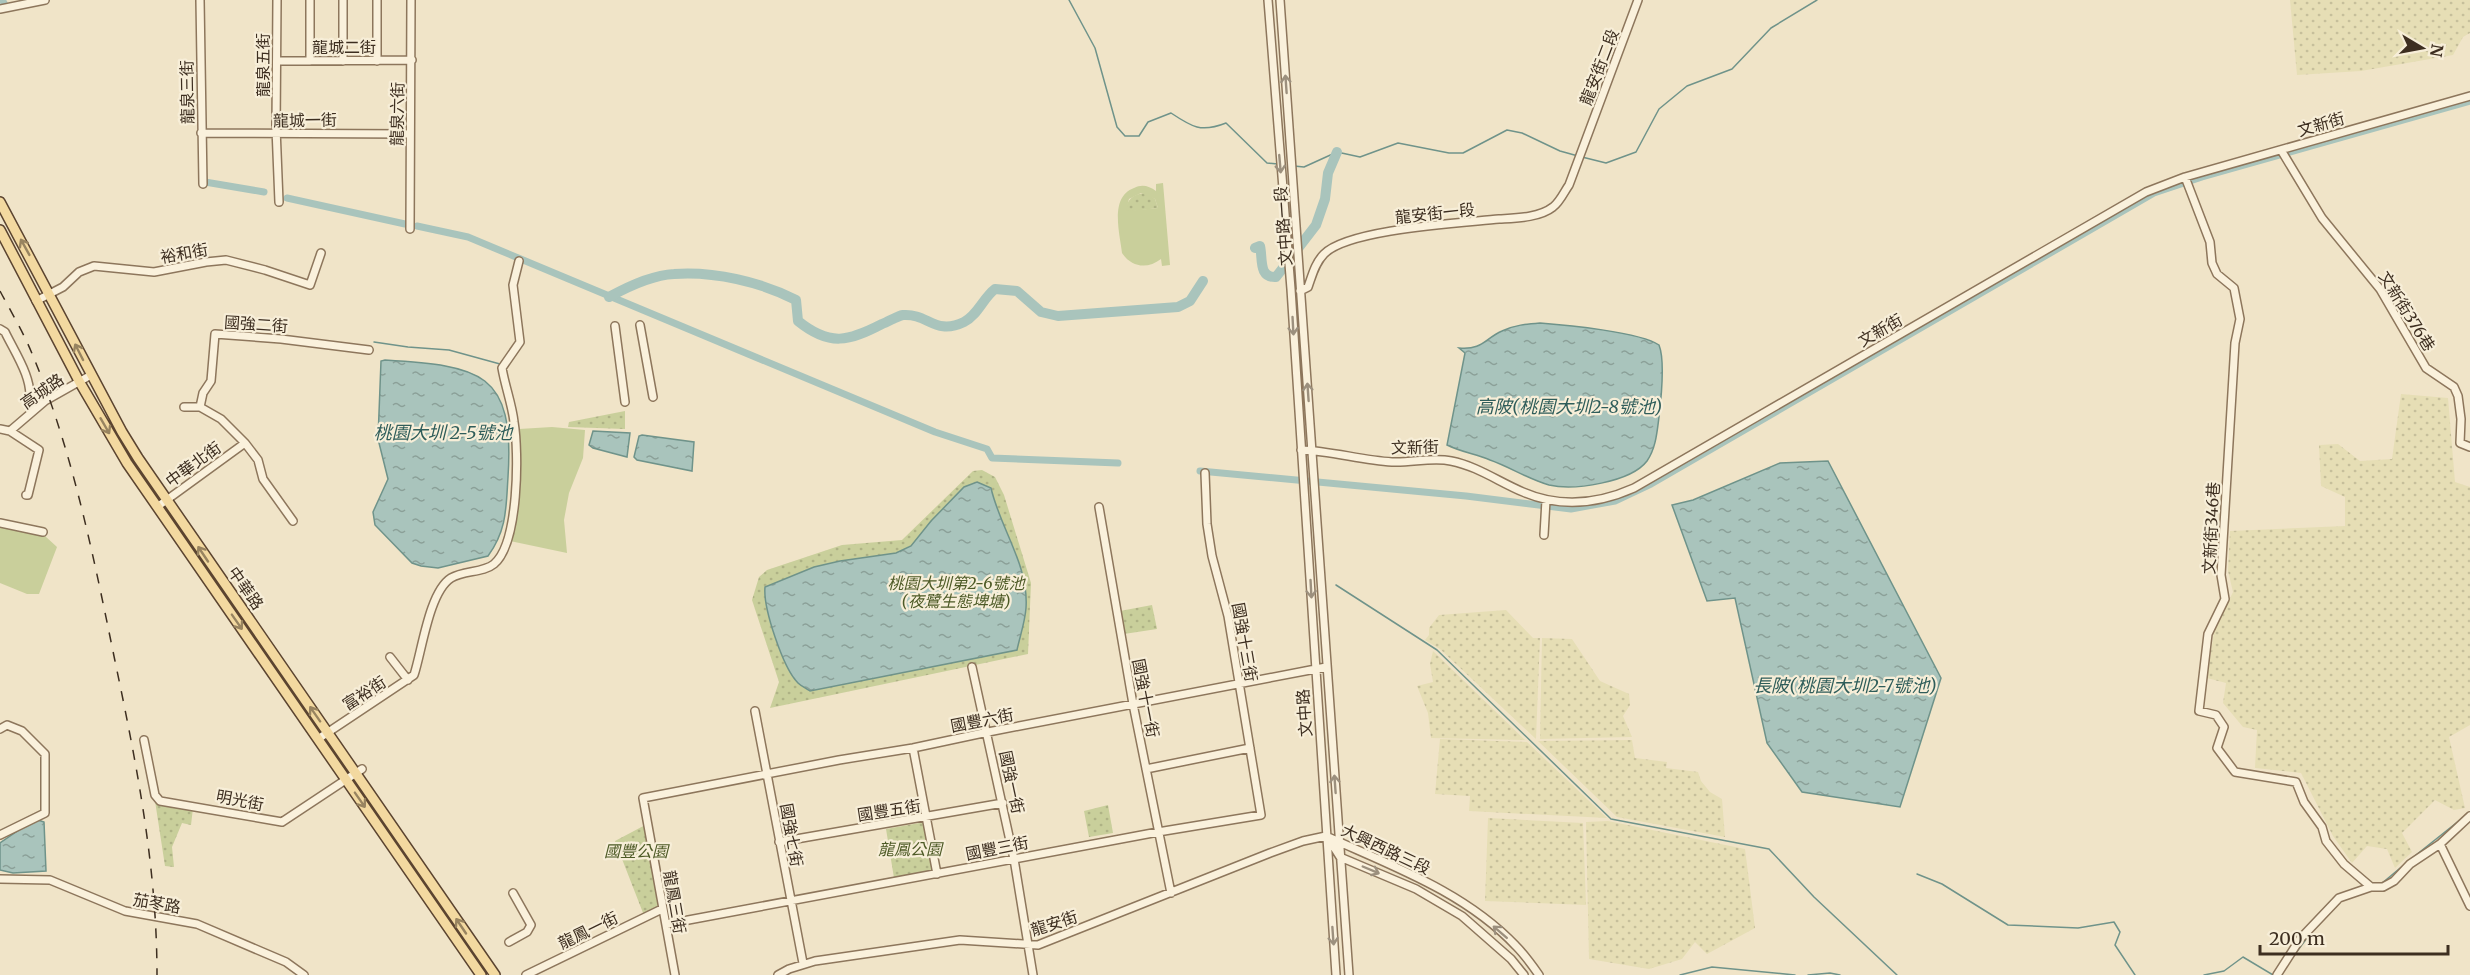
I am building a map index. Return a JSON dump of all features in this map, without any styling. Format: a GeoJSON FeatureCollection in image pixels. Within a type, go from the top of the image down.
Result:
{"type":"FeatureCollection","features":[{"type":"Feature","properties":{"kind":"main road","name":"中華路"},"geometry":{"type":"LineString","coordinates":[[0,202],[125,438],[328,732],[359,770],[494,975]]}},
{"type":"Feature","properties":{"kind":"main road","name":"中華路"},"geometry":{"type":"LineString","coordinates":[[0,230],[79,381],[127,463],[481,975]]}},
{"type":"Feature","properties":{"kind":"street"},"geometry":{"type":"LineString","coordinates":[[0,9],[43,0]]}},
{"type":"Feature","properties":{"kind":"street","name":"龍泉三街"},"geometry":{"type":"LineString","coordinates":[[200,0],[203,184]]}},
{"type":"Feature","properties":{"kind":"street","name":"龍泉五街"},"geometry":{"type":"LineString","coordinates":[[277,0],[279,202]]}},
{"type":"Feature","properties":{"kind":"street"},"geometry":{"type":"LineString","coordinates":[[310,0],[310,61]]}},
{"type":"Feature","properties":{"kind":"street"},"geometry":{"type":"LineString","coordinates":[[342,61],[343,0]]}},
{"type":"Feature","properties":{"kind":"street"},"geometry":{"type":"LineString","coordinates":[[377,0],[377,61]]}},
{"type":"Feature","properties":{"kind":"street","name":"龍泉六街"},"geometry":{"type":"LineString","coordinates":[[410,229],[411,0]]}},
{"type":"Feature","properties":{"kind":"street","name":"文中路一段"},"geometry":{"type":"LineString","coordinates":[[1269,0],[1301,450]]}},
{"type":"Feature","properties":{"kind":"street","name":"文中路一段"},"geometry":{"type":"LineString","coordinates":[[1280,0],[1312,450]]}},
{"type":"Feature","properties":{"kind":"street","name":"龍安街二段"},"geometry":{"type":"LineString","coordinates":[[1578,160],[1638,0]]}},
{"type":"Feature","properties":{"kind":"street","name":"龍城二街"},"geometry":{"type":"LineString","coordinates":[[277,61],[412,60]]}},
{"type":"Feature","properties":{"kind":"street","name":"文新街"},"geometry":{"type":"LineString","coordinates":[[1301,450],[1389,462],[1414,463],[1434,459],[1452,461],[1546,504],[1597,501],[1634,488],[2146,192],[2281,150],[2470,96]]}},
{"type":"Feature","properties":{"kind":"street","name":"龍城一街"},"geometry":{"type":"LineString","coordinates":[[201,133],[410,134]]}},
{"type":"Feature","properties":{"kind":"street","name":"文新街376巷"},"geometry":{"type":"LineString","coordinates":[[2281,150],[2322,218],[2380,289],[2426,368],[2454,387],[2458,396],[2461,419],[2460,443],[2470,447]]}},
{"type":"Feature","properties":{"kind":"street","name":"龍安街一段"},"geometry":{"type":"LineString","coordinates":[[1301,291],[1308,288],[1323,255],[1331,248],[1348,242],[1404,229],[1522,217],[1552,208],[1569,185],[1578,160]]}},
{"type":"Feature","properties":{"kind":"street","name":"文新街346巷"},"geometry":{"type":"LineString","coordinates":[[2187,181],[2210,242],[2212,263],[2217,274],[2234,288],[2240,319],[2235,343],[2220,575],[2225,599],[2208,634],[2198,708],[2202,714],[2216,715],[2224,727],[2217,748],[2235,772],[2296,782],[2304,802],[2322,827],[2326,841],[2344,864],[2375,887]]}},
{"type":"Feature","properties":{"kind":"street","name":"裕和街"},"geometry":{"type":"LineString","coordinates":[[36,301],[63,287],[79,272],[94,266],[154,272],[206,262],[226,261],[265,270],[310,285],[321,253]]}},
{"type":"Feature","properties":{"kind":"street","name":"富裕街"},"geometry":{"type":"LineString","coordinates":[[318,739],[414,675],[428,622],[443,585],[461,573],[493,565],[500,557],[514,513],[518,451],[514,419],[502,368],[520,342],[513,285],[519,261]]}},
{"type":"Feature","properties":{"kind":"street"},"geometry":{"type":"LineString","coordinates":[[1291,287],[1301,291]]}},
{"type":"Feature","properties":{"kind":"street"},"geometry":{"type":"LineString","coordinates":[[640,325],[653,397]]}},
{"type":"Feature","properties":{"kind":"street"},"geometry":{"type":"LineString","coordinates":[[615,326],[625,402]]}},
{"type":"Feature","properties":{"kind":"street"},"geometry":{"type":"LineString","coordinates":[[0,328],[5,332],[22,368],[31,394],[29,401],[38,407]]}},
{"type":"Feature","properties":{"kind":"street","name":"國強二街"},"geometry":{"type":"LineString","coordinates":[[200,407],[202,393],[211,381],[215,334],[282,339],[369,350]]}},
{"type":"Feature","properties":{"kind":"street","name":"高城路"},"geometry":{"type":"LineString","coordinates":[[10,431],[38,407],[91,375]]}},
{"type":"Feature","properties":{"kind":"street"},"geometry":{"type":"LineString","coordinates":[[184,406],[200,407],[221,419],[245,442],[258,460],[263,480],[293,521]]}},
{"type":"Feature","properties":{"kind":"street"},"geometry":{"type":"LineString","coordinates":[[0,429],[10,431],[39,450],[31,488],[26,495]]}},
{"type":"Feature","properties":{"kind":"street","name":"中華北街"},"geometry":{"type":"LineString","coordinates":[[157,507],[245,442]]}},
{"type":"Feature","properties":{"kind":"street","name":"文中路"},"geometry":{"type":"LineString","coordinates":[[1301,450],[1336,975]]}},
{"type":"Feature","properties":{"kind":"street","name":"文中路"},"geometry":{"type":"LineString","coordinates":[[1312,450],[1349,975]]}},
{"type":"Feature","properties":{"kind":"street","name":"國強十三街"},"geometry":{"type":"LineString","coordinates":[[1205,473],[1212,556],[1228,616],[1261,815]]}},
{"type":"Feature","properties":{"kind":"street"},"geometry":{"type":"LineString","coordinates":[[1544,535],[1546,504]]}},
{"type":"Feature","properties":{"kind":"street","name":"國強十一街"},"geometry":{"type":"LineString","coordinates":[[1099,507],[1133,704],[1171,893]]}},
{"type":"Feature","properties":{"kind":"street"},"geometry":{"type":"LineString","coordinates":[[0,523],[44,532]]}},
{"type":"Feature","properties":{"kind":"street"},"geometry":{"type":"LineString","coordinates":[[1309,561],[1319,561]]}},
{"type":"Feature","properties":{"kind":"street"},"geometry":{"type":"LineString","coordinates":[[390,657],[408,680]]}},
{"type":"Feature","properties":{"kind":"street","name":"國強一街"},"geometry":{"type":"LineString","coordinates":[[972,667],[1003,803],[1033,975]]}},
{"type":"Feature","properties":{"kind":"street","name":"國豐六街"},"geometry":{"type":"LineString","coordinates":[[643,798],[1326,667]]}},
{"type":"Feature","properties":{"kind":"street","name":"國強七街"},"geometry":{"type":"LineString","coordinates":[[755,711],[789,900],[803,963]]}},
{"type":"Feature","properties":{"kind":"street"},"geometry":{"type":"LineString","coordinates":[[0,729],[7,725],[22,731],[45,754],[45,813],[0,834]]}},
{"type":"Feature","properties":{"kind":"street","name":"明光街"},"geometry":{"type":"LineString","coordinates":[[144,741],[155,795],[160,801],[282,822],[359,770]]}},
{"type":"Feature","properties":{"kind":"street"},"geometry":{"type":"LineString","coordinates":[[913,748],[937,874]]}},
{"type":"Feature","properties":{"kind":"street"},"geometry":{"type":"LineString","coordinates":[[1146,770],[1250,748]]}},
{"type":"Feature","properties":{"kind":"street","name":"龍鳳三街"},"geometry":{"type":"LineString","coordinates":[[643,798],[675,975]]}},
{"type":"Feature","properties":{"kind":"street","name":"國豐五街"},"geometry":{"type":"LineString","coordinates":[[779,842],[1003,803]]}},
{"type":"Feature","properties":{"kind":"street","name":"國豐三街"},"geometry":{"type":"LineString","coordinates":[[667,924],[1158,832],[1261,815]]}},
{"type":"Feature","properties":{"kind":"street"},"geometry":{"type":"LineString","coordinates":[[2277,975],[2300,939],[2338,900],[2394,881],[2410,864],[2440,844],[2470,816]]}},
{"type":"Feature","properties":{"kind":"street","name":"大興西路三段"},"geometry":{"type":"LineString","coordinates":[[1326,836],[1429,883],[1479,914],[1517,946],[1539,975]]}},
{"type":"Feature","properties":{"kind":"street","name":"大興西路三段"},"geometry":{"type":"LineString","coordinates":[[1326,836],[1340,857],[1416,889],[1462,916],[1511,959],[1524,975]]}},
{"type":"Feature","properties":{"kind":"street","name":"龍安街"},"geometry":{"type":"LineString","coordinates":[[778,975],[803,963],[960,940],[1029,946],[1044,943],[1281,849],[1326,836]]}},
{"type":"Feature","properties":{"kind":"street"},"geometry":{"type":"LineString","coordinates":[[2440,844],[2470,906]]}},
{"type":"Feature","properties":{"kind":"street","name":"茄苳路"},"geometry":{"type":"LineString","coordinates":[[0,879],[50,880],[124,911],[197,924],[286,962],[304,975]]}},
{"type":"Feature","properties":{"kind":"street"},"geometry":{"type":"LineString","coordinates":[[509,942],[527,932],[531,925],[513,893]]}},
{"type":"Feature","properties":{"kind":"street","name":"龍鳳一街"},"geometry":{"type":"LineString","coordinates":[[526,975],[662,909]]}},
{"type":"Feature","properties":{"kind":"shaded area"},"geometry":{"type":"Polygon","coordinates":[[[2290,0],[2470,0],[2470,33],[2463,37],[2453,55],[2361,71],[2297,75],[2290,0]]]}},
{"type":"Feature","properties":{"kind":"shaded area"},"geometry":{"type":"Polygon","coordinates":[[[2401,394],[2448,398],[2455,482],[2470,487],[2470,725],[2449,737],[2465,808],[2454,810],[2435,800],[2402,833],[2412,852],[2395,868],[2387,849],[2367,846],[2352,863],[2333,836],[2301,773],[2255,768],[2257,730],[2243,727],[2223,703],[2226,683],[2207,678],[2214,632],[2233,592],[2228,571],[2230,531],[2345,526],[2345,497],[2321,486],[2319,445],[2338,444],[2360,461],[2392,459],[2401,394]]]}},
{"type":"Feature","properties":{"kind":"shaded area"},"geometry":{"type":"Polygon","coordinates":[[[1506,610],[1533,638],[1540,638],[1536,739],[1440,649],[1425,640],[1429,635],[1429,628],[1439,615],[1506,610]]]}},
{"type":"Feature","properties":{"kind":"shaded area"},"geometry":{"type":"Polygon","coordinates":[[[1542,638],[1572,639],[1600,681],[1629,694],[1630,705],[1623,716],[1632,737],[1540,739],[1542,638]]]}},
{"type":"Feature","properties":{"kind":"shaded area"},"geometry":{"type":"Polygon","coordinates":[[[1433,651],[1525,740],[1431,738],[1428,713],[1417,686],[1433,682],[1430,664],[1433,651]]]}},
{"type":"Feature","properties":{"kind":"shaded area"},"geometry":{"type":"Polygon","coordinates":[[[1440,739],[1527,742],[1607,818],[1469,811],[1470,796],[1435,794],[1440,739]]]}},
{"type":"Feature","properties":{"kind":"shaded area"},"geometry":{"type":"Polygon","coordinates":[[[1632,740],[1635,758],[1667,762],[1666,768],[1698,772],[1701,781],[1710,792],[1722,799],[1725,837],[1617,817],[1538,741],[1632,740]]]}},
{"type":"Feature","properties":{"kind":"shaded area"},"geometry":{"type":"Polygon","coordinates":[[[1488,818],[1583,823],[1586,905],[1485,901],[1488,818]]]}},
{"type":"Feature","properties":{"kind":"shaded area"},"geometry":{"type":"Polygon","coordinates":[[[1608,821],[1745,849],[1755,928],[1707,954],[1695,942],[1682,959],[1649,969],[1589,959],[1586,822],[1608,821]]]}},
{"type":"Feature","properties":{"kind":"green space"},"geometry":{"type":"Polygon","coordinates":[[[1163,183],[1170,265],[1162,266],[1161,259],[1146,265],[1135,264],[1122,253],[1118,226],[1121,199],[1137,187],[1148,187],[1156,191],[1156,184],[1163,183]],[[1141,193],[1129,199],[1126,211],[1158,208],[1155,199],[1141,193]]]}},
{"type":"Feature","properties":{"kind":"green space"},"geometry":{"type":"Polygon","coordinates":[[[1146,193],[1155,199],[1158,208],[1125,212],[1131,198],[1146,193]]]}},
{"type":"Feature","properties":{"kind":"green space"},"geometry":{"type":"Polygon","coordinates":[[[625,411],[625,429],[568,427],[569,422],[625,411]]]}},
{"type":"Feature","properties":{"kind":"green space"},"geometry":{"type":"Polygon","coordinates":[[[552,427],[585,430],[583,458],[569,493],[564,520],[567,553],[510,541],[519,485],[521,458],[519,429],[552,427]]]}},
{"type":"Feature","properties":{"kind":"green space","name":"桃園大圳第2-6號池 (夜鷺生態埤塘)"},"geometry":{"type":"Polygon","coordinates":[[[982,470],[995,477],[1004,495],[1031,583],[1028,654],[770,708],[779,682],[752,600],[759,577],[767,570],[842,545],[902,540],[973,471],[982,470]]]}},
{"type":"Feature","properties":{"kind":"green space"},"geometry":{"type":"Polygon","coordinates":[[[0,526],[45,536],[57,547],[39,594],[27,594],[0,583],[0,526]]]}},
{"type":"Feature","properties":{"kind":"green space"},"geometry":{"type":"Polygon","coordinates":[[[1152,605],[1157,629],[1124,634],[1120,611],[1152,605]]]}},
{"type":"Feature","properties":{"kind":"green space"},"geometry":{"type":"Polygon","coordinates":[[[155,801],[193,808],[191,825],[182,823],[172,847],[174,867],[165,866],[155,801]]]}},
{"type":"Feature","properties":{"kind":"green space"},"geometry":{"type":"Polygon","coordinates":[[[1108,805],[1113,833],[1089,837],[1084,811],[1108,805]]]}},
{"type":"Feature","properties":{"kind":"green space","name":"龍鳳公園"},"geometry":{"type":"Polygon","coordinates":[[[925,822],[934,870],[894,878],[886,829],[925,822]]]}},
{"type":"Feature","properties":{"kind":"green space","name":"國豐公園"},"geometry":{"type":"Polygon","coordinates":[[[649,823],[662,909],[645,918],[615,841],[649,823]]]}},
{"type":"Feature","properties":{"kind":"water","name":"高陂(桃園大圳2-8號池)"},"geometry":{"type":"Polygon","coordinates":[[[1540,323],[1620,333],[1649,340],[1659,345],[1662,380],[1657,434],[1650,456],[1639,468],[1601,483],[1560,487],[1549,485],[1447,445],[1465,353],[1459,348],[1478,346],[1511,327],[1540,323]]]}},
{"type":"Feature","properties":{"kind":"water","name":"桃園大圳 2-5號池"},"geometry":{"type":"Polygon","coordinates":[[[381,361],[418,362],[468,372],[485,381],[497,395],[505,415],[509,442],[508,477],[502,528],[488,556],[438,568],[421,566],[412,563],[375,525],[373,512],[388,479],[378,439],[381,361]]]}},
{"type":"Feature","properties":{"kind":"water"},"geometry":{"type":"Polygon","coordinates":[[[593,431],[630,433],[627,457],[589,445],[593,431]]]}},
{"type":"Feature","properties":{"kind":"water"},"geometry":{"type":"Polygon","coordinates":[[[639,436],[694,442],[692,471],[637,460],[634,457],[639,436]]]}},
{"type":"Feature","properties":{"kind":"water","name":"長陂(桃園大圳2-7號池)"},"geometry":{"type":"Polygon","coordinates":[[[1828,461],[1941,678],[1900,807],[1802,792],[1767,743],[1735,598],[1707,601],[1672,505],[1693,500],[1780,463],[1828,461]]]}},
{"type":"Feature","properties":{"kind":"water","name":"桃園大圳第2-6號池 (夜鷺生態埤塘)"},"geometry":{"type":"Polygon","coordinates":[[[977,482],[991,488],[1023,577],[1026,608],[1017,650],[810,691],[799,684],[780,652],[767,609],[765,587],[814,567],[896,553],[911,546],[931,521],[964,487],[977,482]]]}},
{"type":"Feature","properties":{"kind":"water"},"geometry":{"type":"Polygon","coordinates":[[[35,819],[44,822],[46,871],[13,873],[0,870],[0,843],[35,819]]]}},
{"type":"Feature","properties":{"kind":"waterway"},"geometry":{"type":"LineString","coordinates":[[1069,0],[1095,48],[1117,127],[1125,136],[1139,136],[1148,122],[1171,113],[1197,127],[1210,128],[1226,123],[1267,163],[1278,164]]}},
{"type":"Feature","properties":{"kind":"waterway"},"geometry":{"type":"LineString","coordinates":[[1582,157],[1606,163],[1636,152],[1659,109],[1687,86],[1732,69],[1771,28],[1817,0]]}},
{"type":"Feature","properties":{"kind":"waterway"},"geometry":{"type":"LineString","coordinates":[[1200,471],[1466,496],[1571,509],[1615,501],[1651,484],[2154,193],[2202,177],[2470,101]]}},
{"type":"Feature","properties":{"kind":"waterway"},"geometry":{"type":"LineString","coordinates":[[1294,166],[1304,167],[1337,152],[1360,157],[1398,143],[1449,153],[1463,153],[1507,130],[1522,133],[1560,151],[1578,156]]}},
{"type":"Feature","properties":{"kind":"waterway"},"geometry":{"type":"LineString","coordinates":[[1255,248],[1260,246],[1262,266],[1266,274],[1276,277],[1316,225],[1325,199],[1328,173],[1337,152]]}},
{"type":"Feature","properties":{"kind":"waterway"},"geometry":{"type":"LineString","coordinates":[[205,182],[264,192]]}},
{"type":"Feature","properties":{"kind":"waterway"},"geometry":{"type":"LineString","coordinates":[[287,198],[405,224]]}},
{"type":"Feature","properties":{"kind":"waterway"},"geometry":{"type":"LineString","coordinates":[[417,226],[468,237],[935,432],[987,449],[992,458],[1118,463]]}},
{"type":"Feature","properties":{"kind":"waterway"},"geometry":{"type":"LineString","coordinates":[[609,297],[657,276],[689,274],[721,276],[753,283],[796,300],[798,321],[820,335],[840,339],[859,334],[903,315],[912,315],[946,327],[954,326],[969,319],[995,289],[1017,291],[1041,312],[1058,316],[1178,307],[1190,301],[1203,281]]}},
{"type":"Feature","properties":{"kind":"waterway"},"geometry":{"type":"LineString","coordinates":[[374,342],[449,350],[500,364],[504,359]]}},
{"type":"Feature","properties":{"kind":"waterway"},"geometry":{"type":"LineString","coordinates":[[1336,585],[1437,650],[1611,819],[1769,849],[1814,897],[1897,975]]}},
{"type":"Feature","properties":{"kind":"waterway"},"geometry":{"type":"LineString","coordinates":[[2411,859],[2470,812]]}},
{"type":"Feature","properties":{"kind":"waterway"},"geometry":{"type":"LineString","coordinates":[[2381,884],[2405,864]]}},
{"type":"Feature","properties":{"kind":"waterway"},"geometry":{"type":"LineString","coordinates":[[1917,874],[1942,884],[2008,925],[2078,928],[2114,922],[2120,932],[2115,945],[2135,975]]}},
{"type":"Feature","properties":{"kind":"waterway"},"geometry":{"type":"LineString","coordinates":[[2289,962],[2313,930]]}},
{"type":"Feature","properties":{"kind":"waterway"},"geometry":{"type":"LineString","coordinates":[[2204,975],[2224,971],[2243,957],[2273,975]]}},
{"type":"Feature","properties":{"kind":"waterway"},"geometry":{"type":"LineString","coordinates":[[1680,975],[1712,967],[1795,975]]}},
{"type":"Feature","properties":{"kind":"waterway"},"geometry":{"type":"LineString","coordinates":[[1808,975],[1830,973],[1840,975]]}},
{"type":"Feature","properties":{"kind":"railway"},"geometry":{"type":"LineString","coordinates":[[0,291],[26,339],[47,392],[71,468],[90,545],[138,778],[154,896],[157,975]]}}]}
